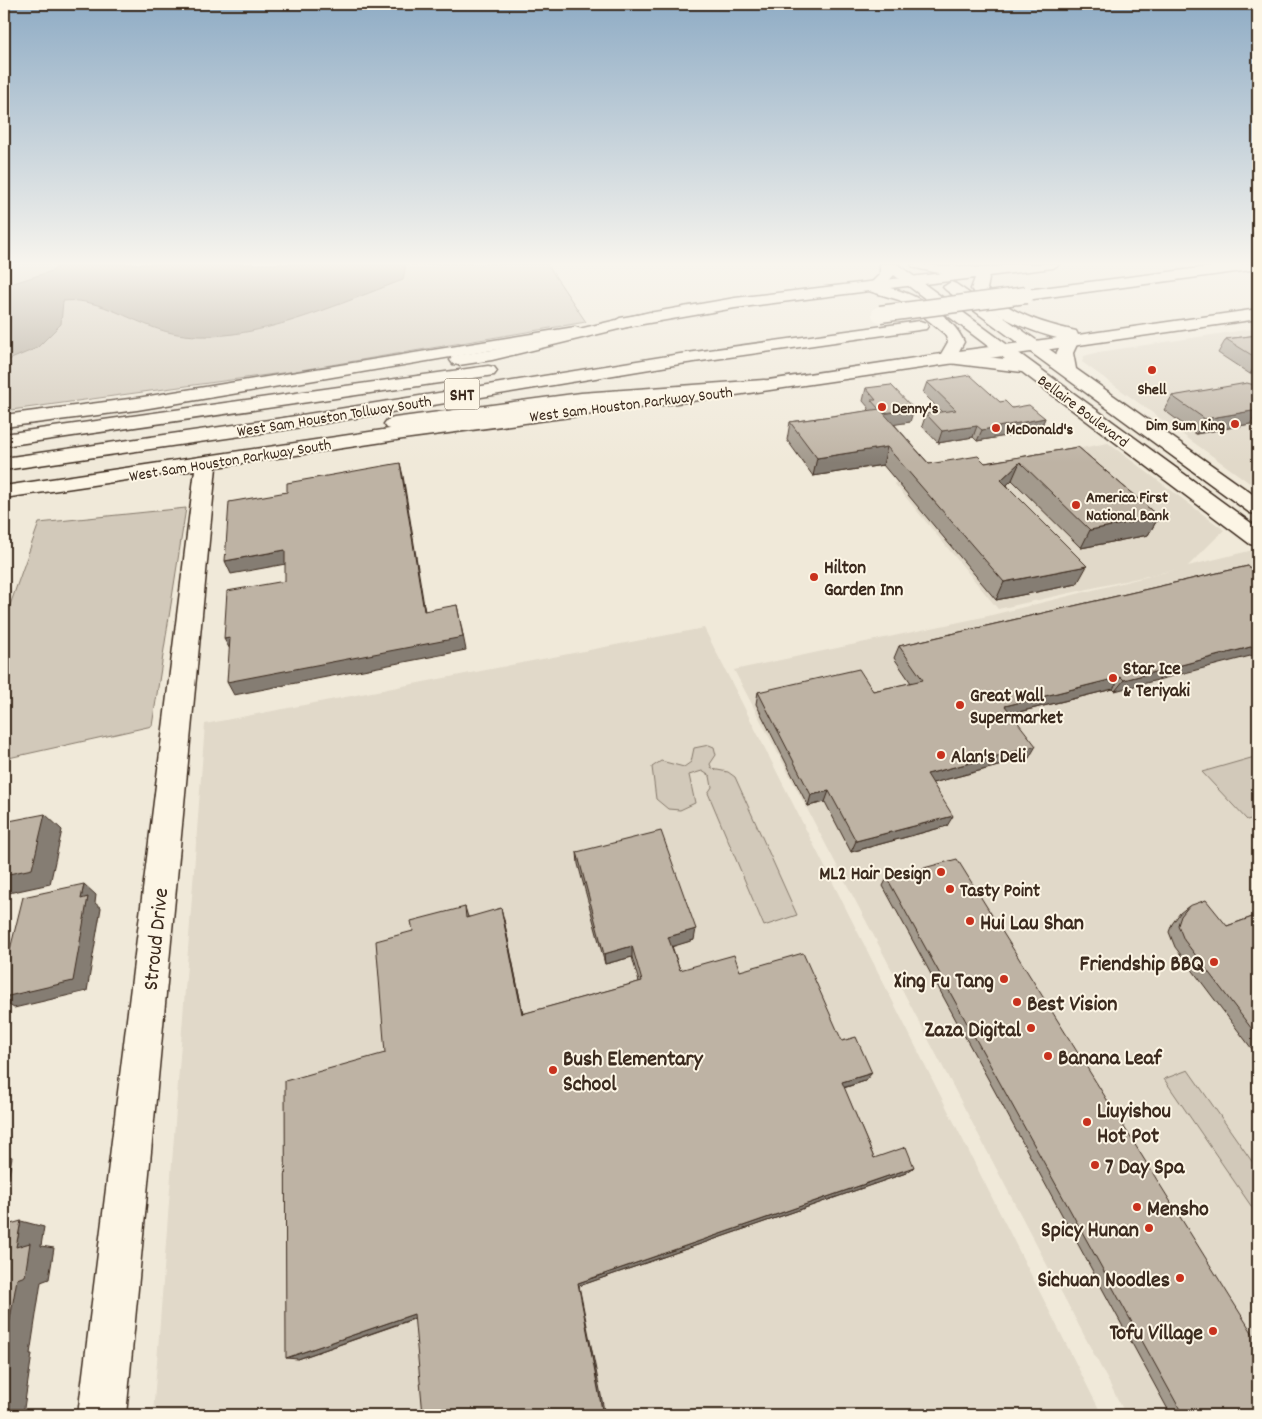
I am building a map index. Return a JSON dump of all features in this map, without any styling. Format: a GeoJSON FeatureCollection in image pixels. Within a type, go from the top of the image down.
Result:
{"type":"FeatureCollection","features":[{"type":"Feature","properties":{"kind":"main road"},"geometry":{"type":"LineString","coordinates":[[4,420],[137,404],[528,341],[583,330]]}},
{"type":"Feature","properties":{"kind":"main road"},"geometry":{"type":"LineString","coordinates":[[112,425],[346,378],[492,355],[595,330]]}},
{"type":"Feature","properties":{"kind":"main road","name":"West Sam Houston Tollway South"},"geometry":{"type":"LineString","coordinates":[[4,464],[291,423],[687,358],[889,330]]}},
{"type":"Feature","properties":{"kind":"main road"},"geometry":{"type":"LineString","coordinates":[[949,330],[956,336],[956,342],[947,358],[991,361],[1030,370]]}},
{"type":"Feature","properties":{"kind":"main road","name":"Bellaire Boulevard"},"geometry":{"type":"LineString","coordinates":[[977,330],[1258,539]]}},
{"type":"Feature","properties":{"kind":"main road","name":"Bellaire Boulevard"},"geometry":{"type":"LineString","coordinates":[[1010,330],[1258,508]]}},
{"type":"Feature","properties":{"kind":"main road"},"geometry":{"type":"LineString","coordinates":[[1043,330],[1089,338]]}},
{"type":"Feature","properties":{"kind":"main road","name":"West Sam Houston Parkway South"},"geometry":{"type":"LineString","coordinates":[[4,492],[206,464],[402,433],[764,385],[1144,330]]}},
{"type":"Feature","properties":{"kind":"main road"},"geometry":{"type":"LineString","coordinates":[[1068,372],[1064,352],[1071,340]]}},
{"type":"Feature","properties":{"kind":"main road","name":"West Sam Houston Tollway South"},"geometry":{"type":"LineString","coordinates":[[4,440],[522,366]]}},
{"type":"Feature","properties":{"kind":"main road"},"geometry":{"type":"LineString","coordinates":[[4,475],[581,399],[764,385]]}},
{"type":"Feature","properties":{"kind":"main road"},"geometry":{"type":"LineString","coordinates":[[1139,450],[1162,455],[1215,486],[1235,492]]}},
{"type":"Feature","properties":{"kind":"main road","name":"Stroud Drive"},"geometry":{"type":"LineString","coordinates":[[102,1415],[206,464]]}},
{"type":"Feature","properties":{"kind":"shaded area"},"geometry":{"type":"Polygon","coordinates":[[[4,330],[537,330],[289,372],[4,411],[4,330]]]}},
{"type":"Feature","properties":{"kind":"shaded area"},"geometry":{"type":"Polygon","coordinates":[[[4,330],[55,330],[37,348],[4,362],[4,330]]]}},
{"type":"Feature","properties":{"kind":"shaded area"},"geometry":{"type":"Polygon","coordinates":[[[162,330],[253,330],[229,335],[200,336],[162,330]]]}},
{"type":"Feature","properties":{"kind":"shaded area"},"geometry":{"type":"Polygon","coordinates":[[[1243,330],[1258,330],[1258,489],[1082,362],[1084,356],[1099,352],[1243,330]]]}},
{"type":"Feature","properties":{"kind":"shaded area"},"geometry":{"type":"Polygon","coordinates":[[[1108,443],[1224,530],[1188,566],[1253,550],[1258,555],[1258,1415],[1126,1415],[734,670],[988,616],[1174,570],[998,609],[894,483],[1108,443]]]}},
{"type":"Feature","properties":{"kind":"shaded area"},"geometry":{"type":"Polygon","coordinates":[[[186,508],[152,726],[4,759],[4,622],[39,523],[186,508]]]}},
{"type":"Feature","properties":{"kind":"shaded area","name":"Bush Elementary School"},"geometry":{"type":"Polygon","coordinates":[[[704,628],[1102,1415],[153,1415],[205,724],[704,628]]]}},
{"type":"Feature","properties":{"kind":"shaded area"},"geometry":{"type":"Polygon","coordinates":[[[709,745],[714,747],[716,755],[710,764],[712,769],[728,772],[735,777],[797,915],[764,926],[708,793],[712,787],[710,776],[702,771],[689,775],[695,803],[680,810],[668,809],[656,799],[652,767],[661,761],[684,767],[691,762],[694,748],[709,745]]]}},
{"type":"Feature","properties":{"kind":"shaded area"},"geometry":{"type":"Polygon","coordinates":[[[1258,756],[1258,817],[1247,820],[1202,772],[1258,756]]]}},
{"type":"Feature","properties":{"kind":"shaded area"},"geometry":{"type":"Polygon","coordinates":[[[1188,1070],[1258,1170],[1258,1216],[1164,1079],[1188,1070]]]}},
{"type":"Feature","properties":{"kind":"building"},"geometry":{"type":"Polygon","coordinates":[[[1258,335],[1258,359],[1226,339],[1258,335]]]}},
{"type":"Feature","properties":{"kind":"building"},"geometry":{"type":"Polygon","coordinates":[[[970,375],[1000,402],[1005,401],[1012,408],[1029,405],[1045,418],[982,430],[977,426],[942,431],[926,414],[956,410],[927,382],[970,375]]]}},
{"type":"Feature","properties":{"kind":"building"},"geometry":{"type":"Polygon","coordinates":[[[1247,383],[1258,386],[1258,410],[1205,419],[1172,396],[1247,383]]]}},
{"type":"Feature","properties":{"kind":"building"},"geometry":{"type":"Polygon","coordinates":[[[891,385],[914,409],[884,413],[879,409],[871,400],[876,400],[866,388],[891,385]]]}},
{"type":"Feature","properties":{"kind":"building"},"geometry":{"type":"Polygon","coordinates":[[[880,409],[929,464],[978,456],[985,463],[1078,447],[1159,517],[1090,530],[1020,462],[1001,480],[1087,566],[1004,582],[887,447],[817,458],[790,422],[880,409]]]}},
{"type":"Feature","properties":{"kind":"building"},"geometry":{"type":"Polygon","coordinates":[[[400,463],[424,611],[457,605],[463,637],[227,682],[230,638],[224,639],[227,591],[285,581],[285,550],[225,561],[229,502],[287,492],[287,483],[400,463]]]}},
{"type":"Feature","properties":{"kind":"building"},"geometry":{"type":"Polygon","coordinates":[[[1248,566],[1258,574],[1258,645],[1124,680],[1121,677],[1005,706],[1036,746],[927,774],[953,816],[856,841],[829,791],[811,795],[758,692],[859,669],[873,691],[923,680],[899,646],[1248,566]]]}},
{"type":"Feature","properties":{"kind":"building"},"geometry":{"type":"Polygon","coordinates":[[[45,814],[32,869],[4,875],[4,822],[45,814]]]}},
{"type":"Feature","properties":{"kind":"building"},"geometry":{"type":"Polygon","coordinates":[[[661,831],[696,929],[668,937],[680,970],[734,955],[740,971],[803,953],[842,1041],[856,1037],[872,1073],[842,1082],[874,1158],[906,1147],[914,1167],[578,1283],[603,1415],[423,1415],[414,1314],[286,1358],[285,1081],[385,1053],[376,941],[413,931],[411,921],[465,907],[466,918],[501,908],[522,1014],[642,981],[632,946],[604,954],[577,852],[661,831]]]}},
{"type":"Feature","properties":{"kind":"building"},"geometry":{"type":"Polygon","coordinates":[[[957,859],[1258,1342],[1258,1415],[1183,1415],[887,878],[957,859]]]}},
{"type":"Feature","properties":{"kind":"building"},"geometry":{"type":"Polygon","coordinates":[[[84,884],[81,899],[88,897],[73,981],[4,997],[4,974],[23,897],[84,884]]]}},
{"type":"Feature","properties":{"kind":"building"},"geometry":{"type":"Polygon","coordinates":[[[1206,900],[1227,926],[1258,915],[1258,1037],[1184,940],[1178,925],[1181,916],[1189,906],[1206,900]]]}},
{"type":"Feature","properties":{"kind":"building"},"geometry":{"type":"Polygon","coordinates":[[[21,1221],[16,1247],[30,1243],[25,1276],[17,1279],[4,1354],[4,1226],[21,1221]]]}},
{"type":"Feature","properties":{"kind":"place","name":"Shell"},"geometry":{"type":"Point","coordinates":[1152,370]}},
{"type":"Feature","properties":{"kind":"place","name":"Denny's"},"geometry":{"type":"Point","coordinates":[882,407]}},
{"type":"Feature","properties":{"kind":"place","name":"Dim Sum King"},"geometry":{"type":"Point","coordinates":[1235,424]}},
{"type":"Feature","properties":{"kind":"place","name":"McDonald's"},"geometry":{"type":"Point","coordinates":[996,428]}},
{"type":"Feature","properties":{"kind":"place","name":"America First National Bank"},"geometry":{"type":"Point","coordinates":[1076,505]}},
{"type":"Feature","properties":{"kind":"place","name":"Hilton Garden Inn"},"geometry":{"type":"Point","coordinates":[814,577]}},
{"type":"Feature","properties":{"kind":"place","name":"Star Ice & Teriyaki"},"geometry":{"type":"Point","coordinates":[1113,678]}},
{"type":"Feature","properties":{"kind":"place","name":"Great Wall Supermarket"},"geometry":{"type":"Point","coordinates":[960,705]}},
{"type":"Feature","properties":{"kind":"place","name":"Alan's Deli"},"geometry":{"type":"Point","coordinates":[941,755]}},
{"type":"Feature","properties":{"kind":"place","name":"ML2 Hair Design"},"geometry":{"type":"Point","coordinates":[941,872]}},
{"type":"Feature","properties":{"kind":"place","name":"Tasty Point"},"geometry":{"type":"Point","coordinates":[950,889]}},
{"type":"Feature","properties":{"kind":"place","name":"Hui Lau Shan"},"geometry":{"type":"Point","coordinates":[970,921]}},
{"type":"Feature","properties":{"kind":"place","name":"Friendship BBQ"},"geometry":{"type":"Point","coordinates":[1214,962]}},
{"type":"Feature","properties":{"kind":"place","name":"Xing Fu Tang"},"geometry":{"type":"Point","coordinates":[1004,979]}},
{"type":"Feature","properties":{"kind":"place","name":"Best Vision"},"geometry":{"type":"Point","coordinates":[1017,1002]}},
{"type":"Feature","properties":{"kind":"place","name":"Zaza Digital"},"geometry":{"type":"Point","coordinates":[1031,1028]}},
{"type":"Feature","properties":{"kind":"place","name":"Banana Leaf"},"geometry":{"type":"Point","coordinates":[1048,1056]}},
{"type":"Feature","properties":{"kind":"place","name":"Bush Elementary School"},"geometry":{"type":"Point","coordinates":[553,1070]}},
{"type":"Feature","properties":{"kind":"place","name":"Liuyishou Hot Pot"},"geometry":{"type":"Point","coordinates":[1087,1122]}},
{"type":"Feature","properties":{"kind":"place","name":"7 Day Spa"},"geometry":{"type":"Point","coordinates":[1095,1165]}},
{"type":"Feature","properties":{"kind":"place","name":"Mensho"},"geometry":{"type":"Point","coordinates":[1137,1207]}},
{"type":"Feature","properties":{"kind":"place","name":"Spicy Hunan"},"geometry":{"type":"Point","coordinates":[1149,1228]}},
{"type":"Feature","properties":{"kind":"place","name":"Sichuan Noodles"},"geometry":{"type":"Point","coordinates":[1180,1278]}},
{"type":"Feature","properties":{"kind":"place","name":"Tofu Village"},"geometry":{"type":"Point","coordinates":[1213,1331]}}]}
